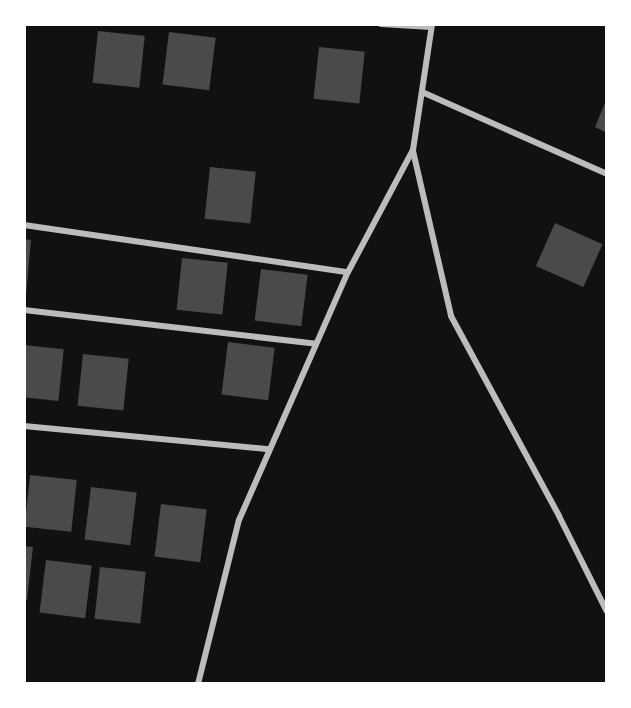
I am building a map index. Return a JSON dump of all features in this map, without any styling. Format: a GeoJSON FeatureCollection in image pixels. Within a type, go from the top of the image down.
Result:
{"type":"FeatureCollection","features":[{"type":"Feature","properties":{"kind":"street"},"geometry":{"type":"LineString","coordinates":[[198,684],[239,520],[348,272],[413,150],[432,26],[381,24]]}},
{"type":"Feature","properties":{"kind":"street"},"geometry":{"type":"LineString","coordinates":[[422,92],[607,174]]}},
{"type":"Feature","properties":{"kind":"street"},"geometry":{"type":"LineString","coordinates":[[413,150],[451,316],[559,516],[607,612]]}},
{"type":"Feature","properties":{"kind":"street"},"geometry":{"type":"LineString","coordinates":[[24,225],[348,272]]}},
{"type":"Feature","properties":{"kind":"street"},"geometry":{"type":"LineString","coordinates":[[24,310],[316,344]]}},
{"type":"Feature","properties":{"kind":"street"},"geometry":{"type":"LineString","coordinates":[[24,426],[269,449]]}},
{"type":"Feature","properties":{"kind":"building"},"geometry":{"type":"Polygon","coordinates":[[[98,31],[145,36],[139,88],[93,83],[98,31]]]}},
{"type":"Feature","properties":{"kind":"building"},"geometry":{"type":"Polygon","coordinates":[[[169,32],[216,38],[209,90],[163,85],[169,32]]]}},
{"type":"Feature","properties":{"kind":"building"},"geometry":{"type":"Polygon","coordinates":[[[319,47],[365,52],[359,104],[314,99],[319,47]]]}},
{"type":"Feature","properties":{"kind":"building"},"geometry":{"type":"Polygon","coordinates":[[[607,98],[607,133],[595,127],[607,98]]]}},
{"type":"Feature","properties":{"kind":"building"},"geometry":{"type":"Polygon","coordinates":[[[210,167],[256,172],[250,224],[205,219],[210,167]]]}},
{"type":"Feature","properties":{"kind":"building"},"geometry":{"type":"Polygon","coordinates":[[[555,223],[603,244],[583,287],[536,266],[555,223]]]}},
{"type":"Feature","properties":{"kind":"building"},"geometry":{"type":"Polygon","coordinates":[[[24,239],[31,240],[26,295],[24,295],[24,239]]]}},
{"type":"Feature","properties":{"kind":"building"},"geometry":{"type":"Polygon","coordinates":[[[182,258],[228,263],[222,315],[177,310],[182,258]]]}},
{"type":"Feature","properties":{"kind":"building"},"geometry":{"type":"Polygon","coordinates":[[[261,269],[308,275],[301,326],[255,321],[261,269]]]}},
{"type":"Feature","properties":{"kind":"building"},"geometry":{"type":"Polygon","coordinates":[[[228,342],[275,348],[268,400],[222,395],[228,342]]]}},
{"type":"Feature","properties":{"kind":"building"},"geometry":{"type":"Polygon","coordinates":[[[24,345],[64,349],[58,401],[24,397],[24,345]]]}},
{"type":"Feature","properties":{"kind":"building"},"geometry":{"type":"Polygon","coordinates":[[[83,354],[129,359],[123,411],[78,406],[83,354]]]}},
{"type":"Feature","properties":{"kind":"building"},"geometry":{"type":"Polygon","coordinates":[[[30,475],[77,480],[71,532],[25,527],[30,475]]]}},
{"type":"Feature","properties":{"kind":"building"},"geometry":{"type":"Polygon","coordinates":[[[91,487],[137,493],[130,545],[85,540],[91,487]]]}},
{"type":"Feature","properties":{"kind":"building"},"geometry":{"type":"Polygon","coordinates":[[[161,504],[207,510],[200,562],[155,557],[161,504]]]}},
{"type":"Feature","properties":{"kind":"building"},"geometry":{"type":"Polygon","coordinates":[[[24,546],[33,547],[27,600],[24,599],[24,546]]]}},
{"type":"Feature","properties":{"kind":"building"},"geometry":{"type":"Polygon","coordinates":[[[46,560],[92,566],[85,618],[40,613],[46,560]]]}},
{"type":"Feature","properties":{"kind":"building"},"geometry":{"type":"Polygon","coordinates":[[[100,567],[146,572],[140,624],[95,619],[100,567]]]}}]}
